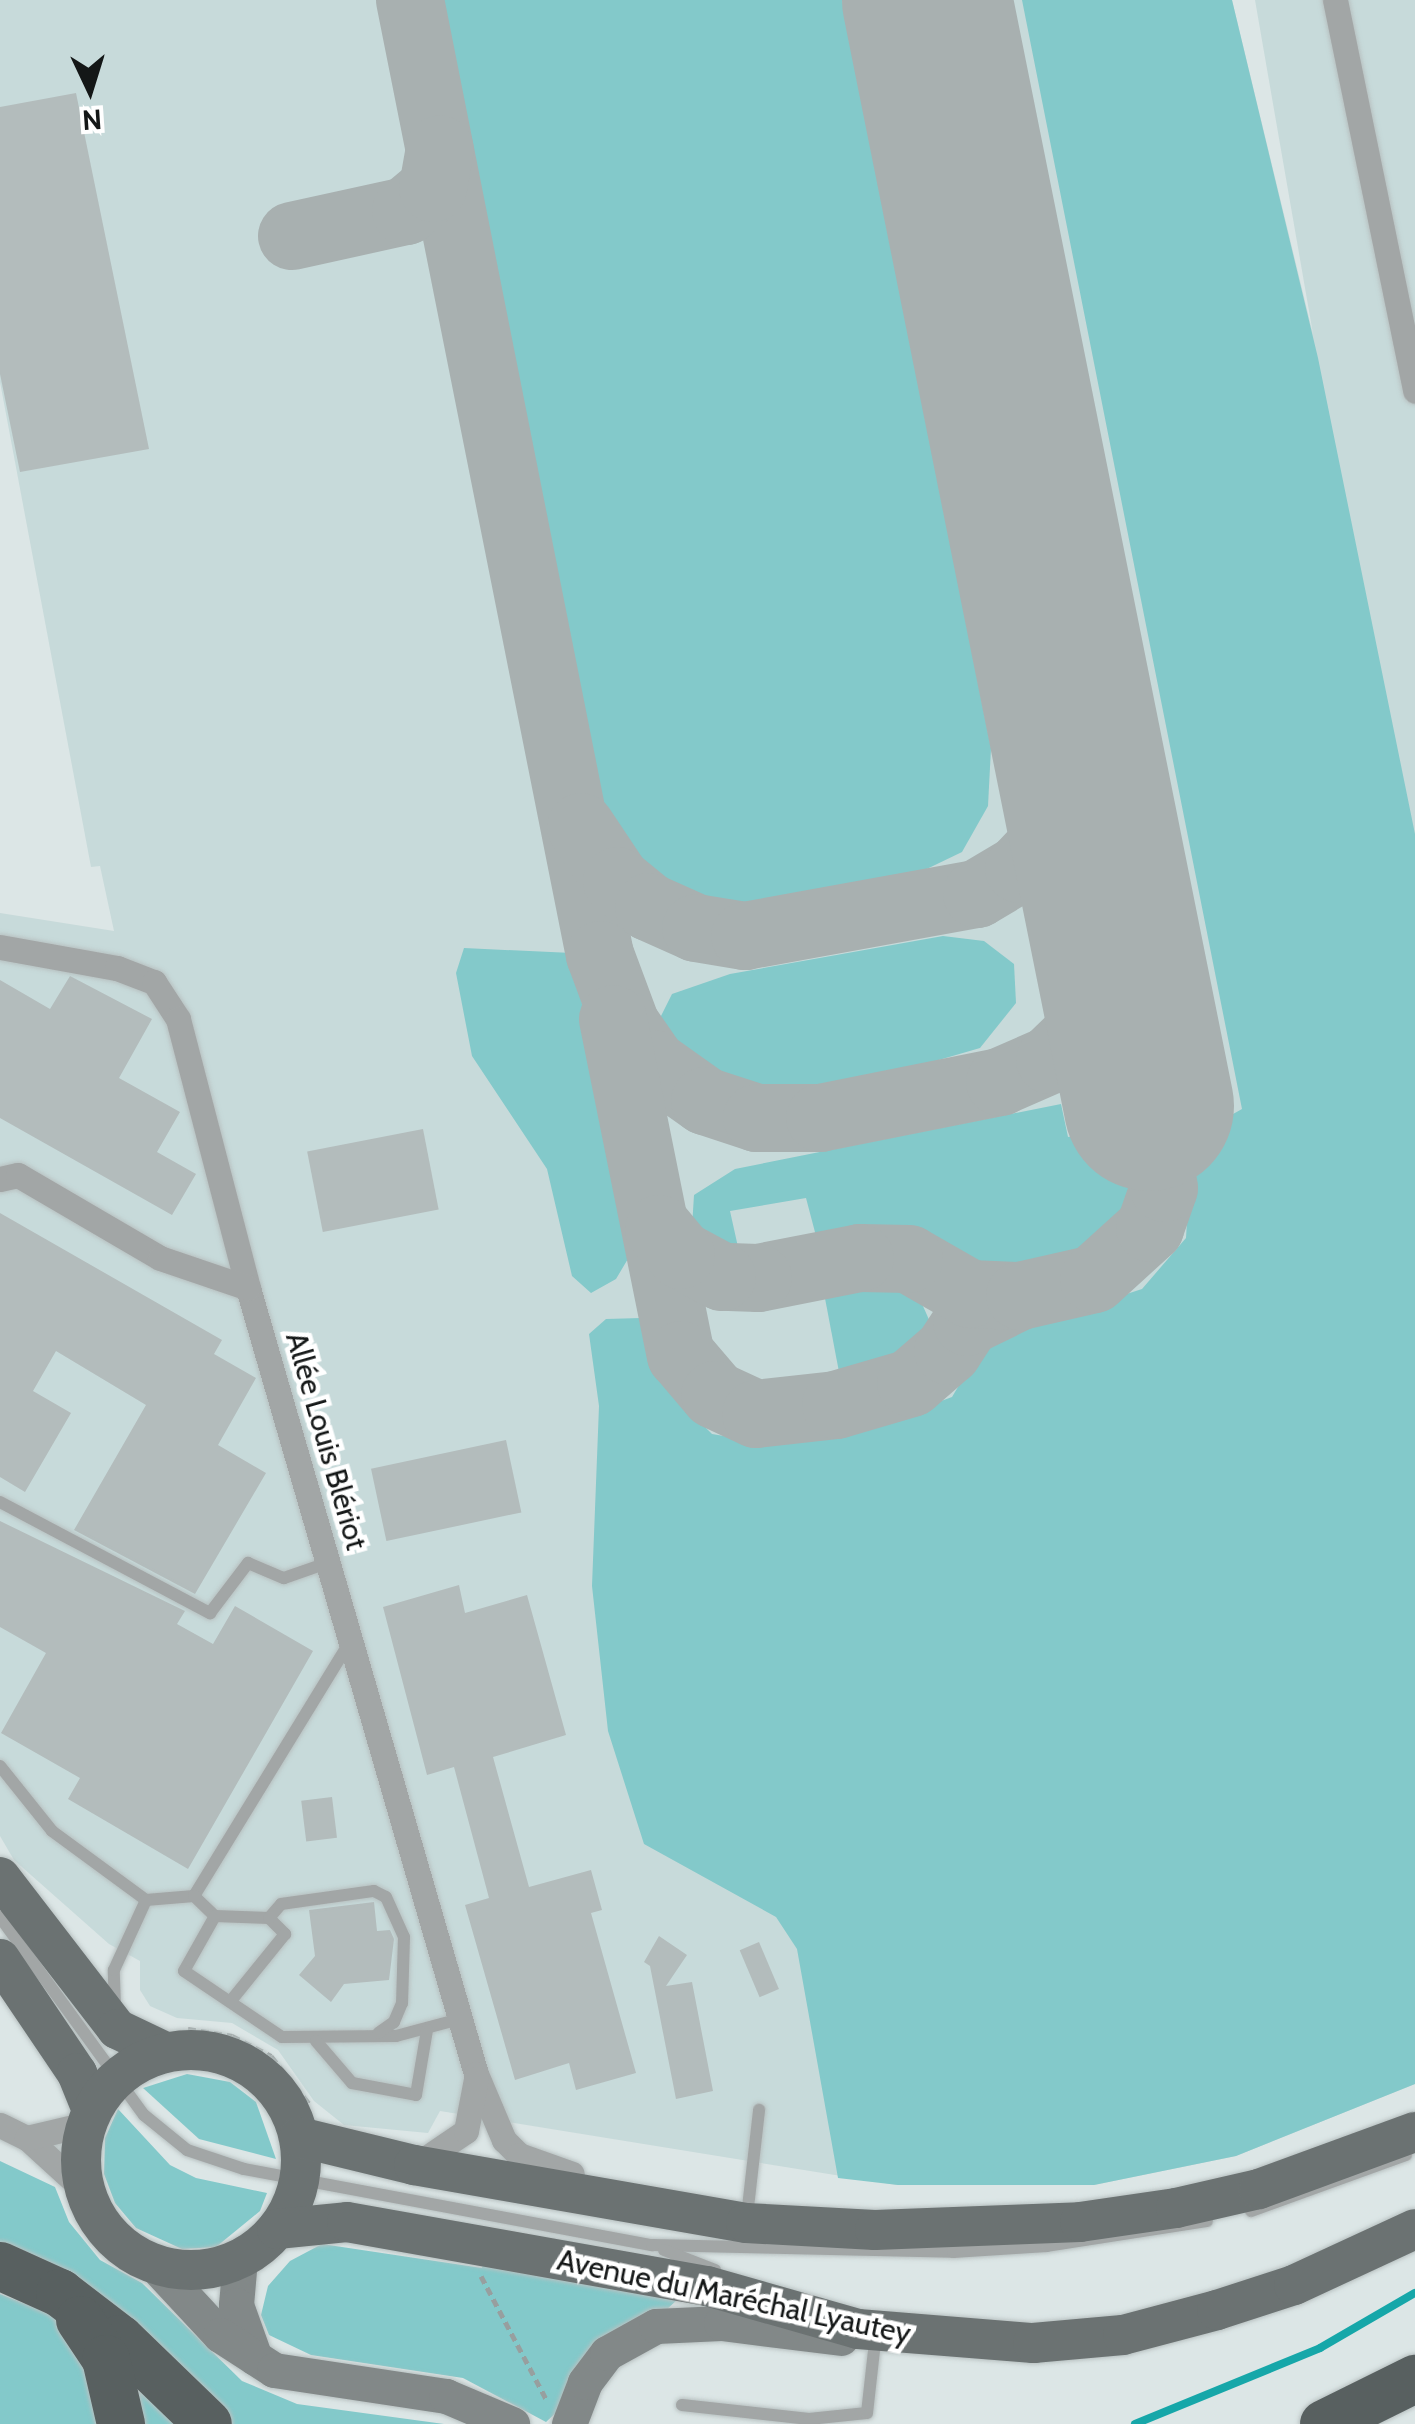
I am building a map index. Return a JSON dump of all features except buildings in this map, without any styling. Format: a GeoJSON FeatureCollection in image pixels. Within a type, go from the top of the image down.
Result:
{"type":"FeatureCollection","features":[{"type":"Feature","properties":{"kind":"highway"},"geometry":{"type":"LineString","coordinates":[[0,2266],[60,2293],[120,2340],[208,2424]]}},
{"type":"Feature","properties":{"kind":"highway"},"geometry":{"type":"LineString","coordinates":[[60,2293],[106,2359],[121,2424]]}},
{"type":"Feature","properties":{"kind":"highway"},"geometry":{"type":"LineString","coordinates":[[1324,2424],[1415,2379]]}},
{"type":"Feature","properties":{"kind":"main road"},"geometry":{"type":"LineString","coordinates":[[0,1877],[105,2015],[246,2064],[309,2127],[414,2165],[746,2223],[875,2230],[1080,2222],[1260,2189],[1415,2132]]}},
{"type":"Feature","properties":{"kind":"main road"},"geometry":{"type":"LineString","coordinates":[[15,1959],[98,2104]]}},
{"type":"Feature","properties":{"kind":"main road"},"geometry":{"type":"LineString","coordinates":[[174,2041],[98,2104],[80,2157],[85,2191],[111,2235],[154,2264],[220,2334],[255,2358],[298,2376],[446,2396],[512,2424]]}},
{"type":"Feature","properties":{"kind":"main road"},"geometry":{"type":"LineString","coordinates":[[154,2264],[201,2270],[240,2259],[277,2228],[299,2179],[309,2127]]}},
{"type":"Feature","properties":{"kind":"main road","name":"Avenue du Maréchal Lyautey"},"geometry":{"type":"LineString","coordinates":[[277,2228],[326,2221],[381,2227],[707,2286],[858,2330],[987,2342],[1085,2341],[1162,2326],[1294,2285],[1415,2229]]}},
{"type":"Feature","properties":{"kind":"main road"},"geometry":{"type":"LineString","coordinates":[[240,2259],[236,2305],[255,2358]]}},
{"type":"Feature","properties":{"kind":"main road"},"geometry":{"type":"LineString","coordinates":[[565,2414],[607,2353],[656,2326],[721,2322],[989,2354],[1085,2341]]}},
{"type":"Feature","properties":{"kind":"street"},"geometry":{"type":"LineString","coordinates":[[1335,0],[1415,391]]}},
{"type":"Feature","properties":{"kind":"street","name":"Allée Louis Blériot"},"geometry":{"type":"LineString","coordinates":[[0,946],[117,968],[154,982],[178,1019],[248,1288],[326,1563],[352,1637],[476,2074],[504,2140],[533,2164],[706,2216]]}},
{"type":"Feature","properties":{"kind":"street"},"geometry":{"type":"LineString","coordinates":[[0,1178],[18,1174],[160,1258],[248,1288]]}},
{"type":"Feature","properties":{"kind":"street"},"geometry":{"type":"LineString","coordinates":[[414,2165],[466,2131],[476,2074]]}},
{"type":"Feature","properties":{"kind":"street"},"geometry":{"type":"LineString","coordinates":[[8,2131],[98,2104]]}},
{"type":"Feature","properties":{"kind":"street"},"geometry":{"type":"LineString","coordinates":[[8,2131],[85,2191]]}},
{"type":"Feature","properties":{"kind":"lane"},"geometry":{"type":"LineString","coordinates":[[0,1502],[210,1613],[248,1563],[284,1578],[326,1563]]}},
{"type":"Feature","properties":{"kind":"lane"},"geometry":{"type":"LineString","coordinates":[[194,1896],[352,1637]]}},
{"type":"Feature","properties":{"kind":"lane"},"geometry":{"type":"LineString","coordinates":[[0,1766],[52,1830],[146,1900],[194,1896],[216,1916],[269,1918],[285,1934],[230,2002]]}},
{"type":"Feature","properties":{"kind":"lane"},"geometry":{"type":"LineString","coordinates":[[269,1918],[280,1904],[374,1891],[386,1897],[404,1938],[402,2003],[394,2022],[378,2033]]}},
{"type":"Feature","properties":{"kind":"lane"},"geometry":{"type":"LineString","coordinates":[[0,1917],[15,1959],[105,2015],[114,1970],[146,1900]]}},
{"type":"Feature","properties":{"kind":"lane"},"geometry":{"type":"LineString","coordinates":[[216,1916],[184,1971],[282,2037],[316,2041],[427,2030],[460,2019]]}},
{"type":"Feature","properties":{"kind":"lane"},"geometry":{"type":"LineString","coordinates":[[316,2041],[352,2082],[416,2095],[427,2030]]}},
{"type":"Feature","properties":{"kind":"lane"},"geometry":{"type":"LineString","coordinates":[[98,2104],[144,2115],[187,2150],[299,2179],[652,2245],[953,2252],[1047,2246],[1222,2218]]}},
{"type":"Feature","properties":{"kind":"lane"},"geometry":{"type":"LineString","coordinates":[[746,2223],[759,2110]]}},
{"type":"Feature","properties":{"kind":"lane"},"geometry":{"type":"LineString","coordinates":[[1239,2214],[1291,2202],[1415,2151]]}},
{"type":"Feature","properties":{"kind":"lane"},"geometry":{"type":"LineString","coordinates":[[1085,2341],[1122,2322],[1245,2287],[1415,2214]]}},
{"type":"Feature","properties":{"kind":"lane"},"geometry":{"type":"LineString","coordinates":[[652,2245],[815,2306],[859,2315],[983,2329],[1122,2322]]}},
{"type":"Feature","properties":{"kind":"lane"},"geometry":{"type":"LineString","coordinates":[[682,2405],[808,2419],[867,2413],[875,2342]]}},
{"type":"Feature","properties":{"kind":"path"},"geometry":{"type":"LineString","coordinates":[[174,2041],[232,2036],[271,2056],[309,2127]]}},
{"type":"Feature","properties":{"kind":"path"},"geometry":{"type":"LineString","coordinates":[[471,2258],[546,2399],[565,2414]]}},
{"type":"Feature","properties":{"kind":"shaded area"},"geometry":{"type":"Polygon","coordinates":[[[0,0],[1232,0],[1313,334],[1255,0],[1415,0],[1415,2084],[1236,2156],[1094,2185],[897,2185],[440,2111],[428,2133],[344,2125],[314,2101],[278,2050],[232,2023],[177,2018],[150,2006],[140,1990],[140,1961],[109,1944],[14,1860],[0,1836],[0,913],[114,931],[100,866],[91,867],[0,382],[0,0]]]}},
{"type":"Feature","properties":{"kind":"shaded area"},"geometry":{"type":"Polygon","coordinates":[[[439,0],[842,0],[991,748],[988,806],[962,852],[908,878],[816,899],[738,905],[677,890],[633,856],[601,806],[439,0]]]}},
{"type":"Feature","properties":{"kind":"shaded area"},"geometry":{"type":"Polygon","coordinates":[[[1022,0],[1232,0],[1318,358],[1415,834],[1415,2084],[1236,2156],[1094,2185],[898,2185],[838,2178],[797,1949],[776,1917],[644,1844],[608,1731],[592,1586],[599,1406],[589,1334],[606,1319],[641,1318],[667,1389],[712,1434],[771,1444],[865,1429],[952,1397],[980,1350],[1013,1331],[1142,1289],[1186,1238],[1192,1137],[1242,1109],[1022,0]]]}},
{"type":"Feature","properties":{"kind":"shaded area"},"geometry":{"type":"Polygon","coordinates":[[[943,936],[984,941],[1014,964],[1016,1003],[980,1048],[870,1080],[785,1093],[718,1080],[657,1024],[672,994],[730,974],[943,936]]]}},
{"type":"Feature","properties":{"kind":"shaded area"},"geometry":{"type":"Polygon","coordinates":[[[464,948],[572,953],[632,1252],[616,1279],[591,1293],[572,1276],[547,1169],[472,1056],[456,973],[464,948]]]}},
{"type":"Feature","properties":{"kind":"shaded area"},"geometry":{"type":"Polygon","coordinates":[[[1061,1104],[1068,1137],[1120,1128],[1131,1193],[1111,1229],[1079,1254],[992,1272],[928,1236],[885,1227],[816,1236],[806,1198],[730,1211],[738,1247],[717,1244],[692,1227],[694,1195],[735,1169],[1061,1104]]]}},
{"type":"Feature","properties":{"kind":"shaded area"},"geometry":{"type":"Polygon","coordinates":[[[868,1283],[919,1297],[930,1322],[905,1351],[839,1372],[824,1293],[868,1283]]]}},
{"type":"Feature","properties":{"kind":"shaded area"},"geometry":{"type":"Polygon","coordinates":[[[187,2074],[230,2082],[256,2102],[276,2159],[199,2139],[143,2088],[187,2074]]]}},
{"type":"Feature","properties":{"kind":"shaded area"},"geometry":{"type":"Polygon","coordinates":[[[118,2109],[170,2165],[196,2178],[267,2193],[260,2211],[216,2247],[182,2249],[136,2228],[115,2203],[104,2174],[105,2138],[118,2109]]]}},
{"type":"Feature","properties":{"kind":"shaded area"},"geometry":{"type":"Polygon","coordinates":[[[0,2161],[55,2187],[69,2222],[100,2260],[142,2283],[242,2381],[297,2404],[444,2424],[230,2424],[0,2244],[0,2161]]]}},
{"type":"Feature","properties":{"kind":"shaded area"},"geometry":{"type":"Polygon","coordinates":[[[322,2244],[482,2268],[484,2255],[679,2298],[546,2422],[463,2378],[311,2355],[269,2335],[261,2315],[268,2286],[290,2261],[322,2244]]]}},
{"type":"Feature","properties":{"kind":"shaded area"},"geometry":{"type":"Polygon","coordinates":[[[0,2294],[51,2314],[72,2336],[105,2424],[0,2424],[0,2294]]]}},
{"type":"Feature","properties":{"kind":"shaded area"},"geometry":{"type":"Polygon","coordinates":[[[132,2374],[194,2424],[141,2424],[132,2374]]]}},
{"type":"Feature","properties":{"kind":"waterway"},"geometry":{"type":"LineString","coordinates":[[1135,2424],[1320,2348],[1415,2293]]}},
{"type":"Feature","properties":{"kind":"taxiway"},"geometry":{"type":"LineString","coordinates":[[410,0],[600,955],[626,1025],[653,1064],[705,1101],[757,1118],[820,1118],[1000,1082],[1050,1060],[1085,1026],[1106,982],[1109,908]]}},
{"type":"Feature","properties":{"kind":"taxiway"},"geometry":{"type":"LineString","coordinates":[[292,236],[406,211],[433,188],[440,150]]}},
{"type":"Feature","properties":{"kind":"taxiway"},"geometry":{"type":"LineString","coordinates":[[581,827],[617,881],[649,907],[696,928],[745,936],[977,894],[1019,869],[1050,836],[1081,767]]}},
{"type":"Feature","properties":{"kind":"taxiway"},"geometry":{"type":"LineString","coordinates":[[613,1019],[681,1355],[715,1395],[756,1414],[836,1405],[911,1383],[948,1351],[967,1322],[1020,1296],[970,1294],[909,1259],[860,1258],[758,1278],[722,1277],[681,1255],[659,1229]]}},
{"type":"Feature","properties":{"kind":"taxiway"},"geometry":{"type":"LineString","coordinates":[[1020,1296],[1094,1279],[1150,1228],[1164,1188],[1149,1106]]}},
{"type":"Feature","properties":{"kind":"runway"},"geometry":{"type":"LineString","coordinates":[[927,0],[1149,1106]]}}]}
